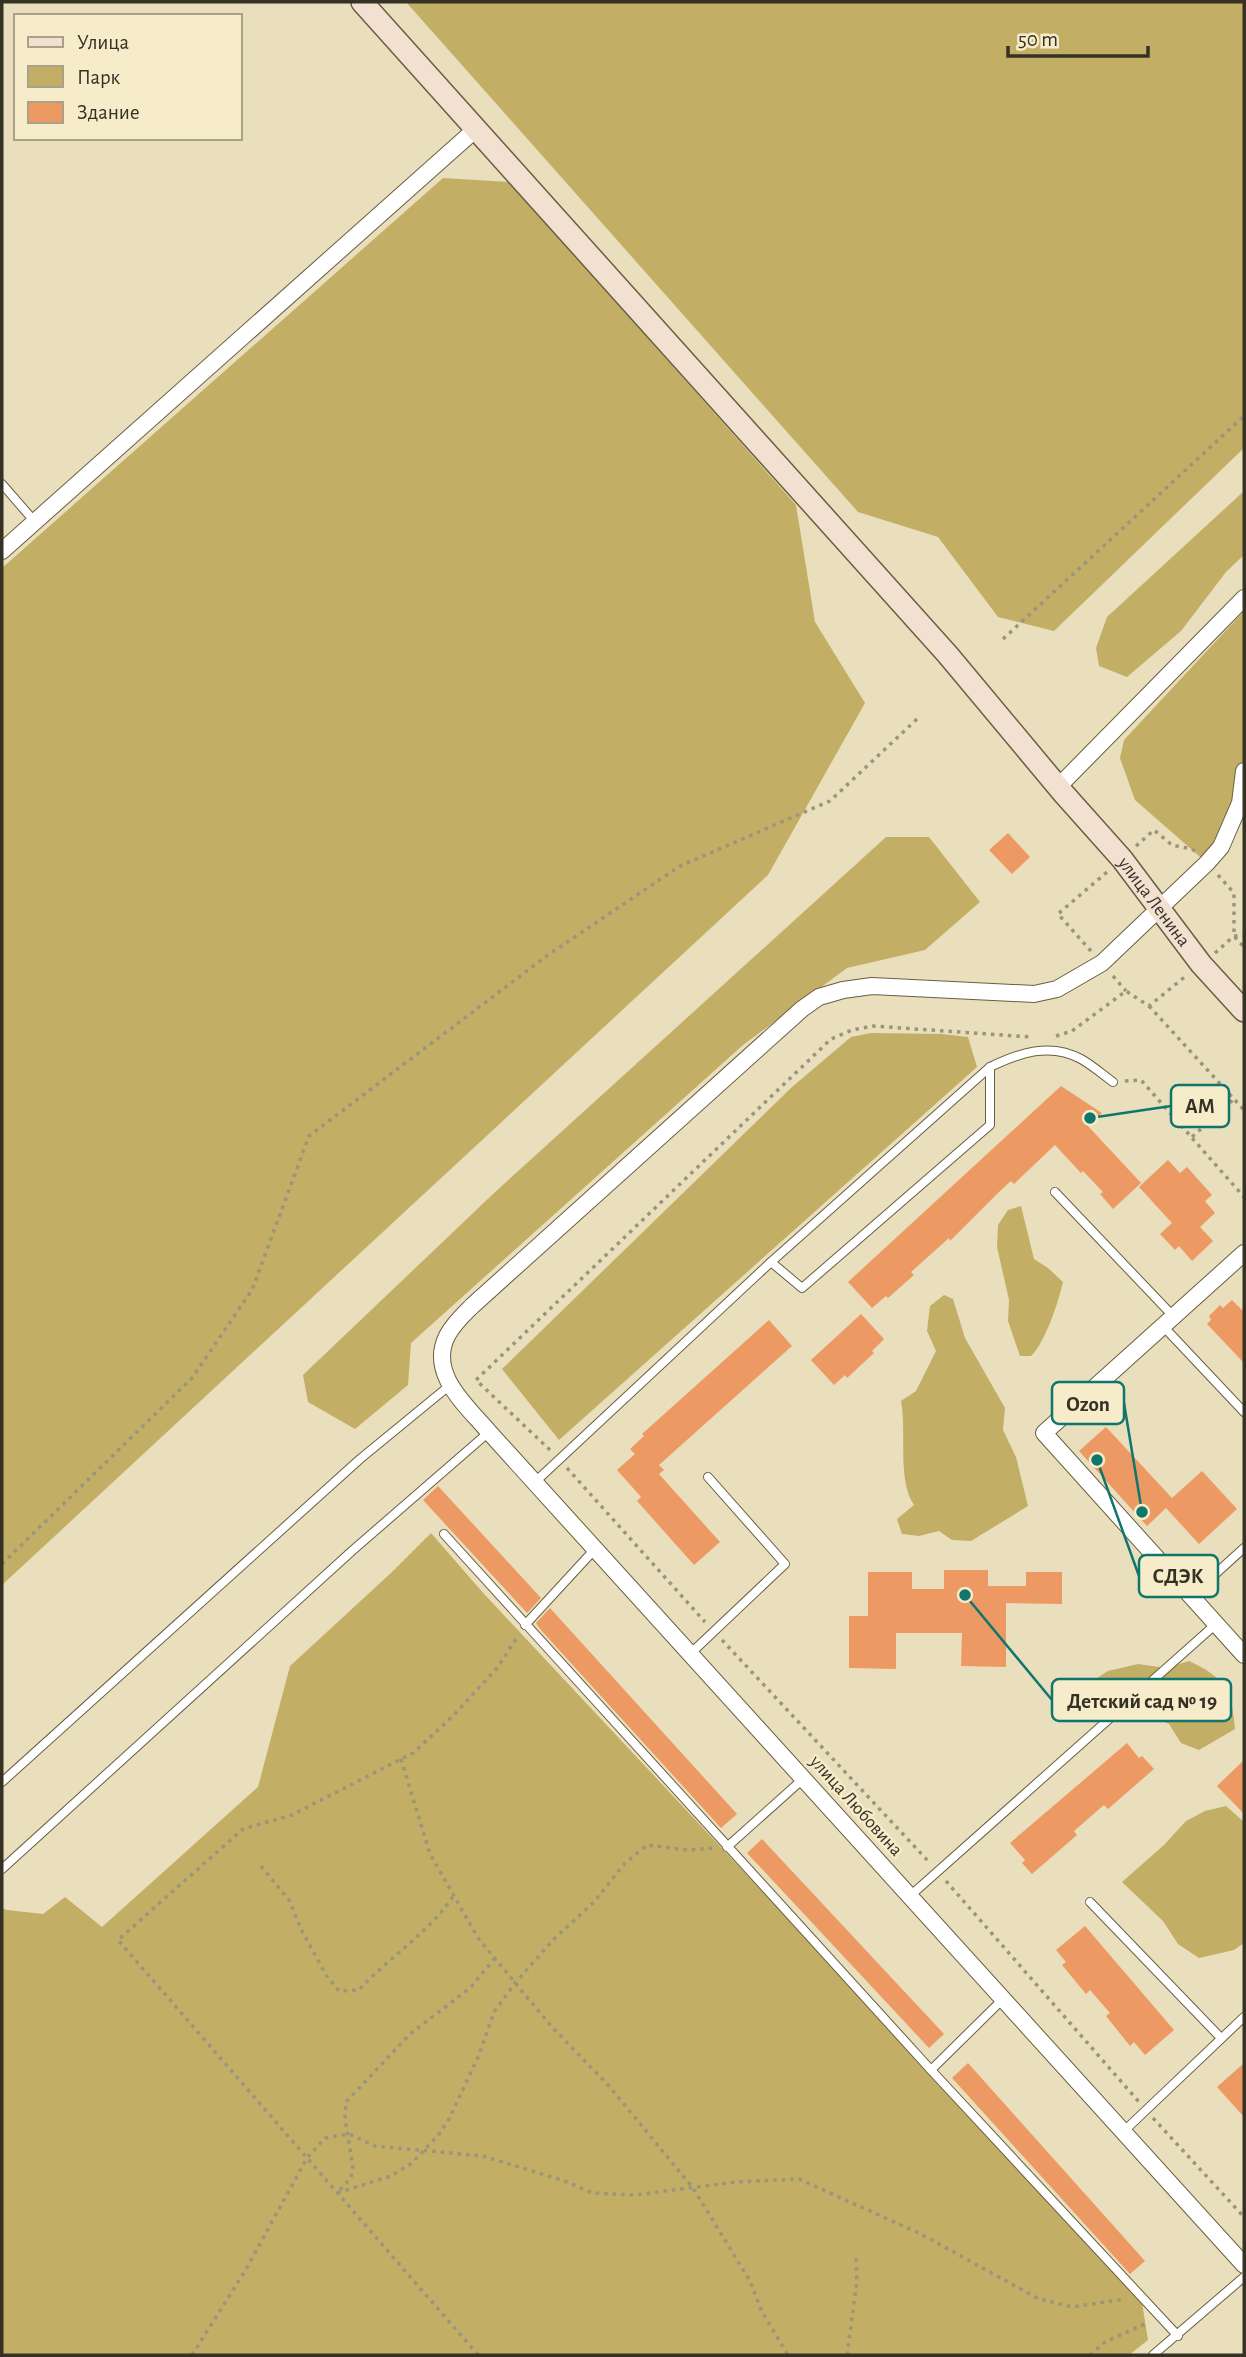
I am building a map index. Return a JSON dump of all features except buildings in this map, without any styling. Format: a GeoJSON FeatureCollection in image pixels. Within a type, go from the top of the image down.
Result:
{"type":"FeatureCollection","features":[{"type":"Feature","properties":{"kind":"main road","name":"улица Ленина"},"geometry":{"type":"LineString","coordinates":[[362,2],[948,655],[1061,791],[1122,859],[1201,964],[1244,1011]]}},
{"type":"Feature","properties":{"kind":"street"},"geometry":{"type":"LineString","coordinates":[[2,551],[477,128]]}},
{"type":"Feature","properties":{"kind":"street"},"geometry":{"type":"LineString","coordinates":[[1061,791],[1244,598]]}},
{"type":"Feature","properties":{"kind":"street"},"geometry":{"type":"LineString","coordinates":[[446,1378],[443,1353],[446,1337],[472,1306],[802,1009],[819,997],[843,989],[872,986],[1034,994],[1057,989],[1102,963],[1221,847],[1240,803],[1244,771]]}},
{"type":"Feature","properties":{"kind":"street"},"geometry":{"type":"LineString","coordinates":[[1244,1253],[1044,1433],[1244,1654]]}},
{"type":"Feature","properties":{"kind":"street","name":"улица Любовина"},"geometry":{"type":"LineString","coordinates":[[446,1378],[534,1483],[1244,2265]]}},
{"type":"Feature","properties":{"kind":"lane"},"geometry":{"type":"LineString","coordinates":[[2,484],[35,522]]}},
{"type":"Feature","properties":{"kind":"lane"},"geometry":{"type":"LineString","coordinates":[[534,1483],[771,1262],[990,1067],[1013,1055],[1040,1049],[1066,1053],[1081,1059],[1113,1082]]}},
{"type":"Feature","properties":{"kind":"lane"},"geometry":{"type":"LineString","coordinates":[[771,1262],[802,1289],[990,1125],[990,1067]]}},
{"type":"Feature","properties":{"kind":"lane"},"geometry":{"type":"LineString","coordinates":[[1055,1192],[1244,1412]]}},
{"type":"Feature","properties":{"kind":"lane"},"geometry":{"type":"LineString","coordinates":[[2,1782],[446,1378]]}},
{"type":"Feature","properties":{"kind":"lane"},"geometry":{"type":"LineString","coordinates":[[2,1869],[354,1550],[489,1432]]}},
{"type":"Feature","properties":{"kind":"lane"},"geometry":{"type":"LineString","coordinates":[[690,1654],[785,1564],[708,1477]]}},
{"type":"Feature","properties":{"kind":"lane"},"geometry":{"type":"LineString","coordinates":[[444,1534],[931,2070],[1178,2336]]}},
{"type":"Feature","properties":{"kind":"lane"},"geometry":{"type":"LineString","coordinates":[[1191,1595],[1244,1548]]}},
{"type":"Feature","properties":{"kind":"lane"},"geometry":{"type":"LineString","coordinates":[[525,1625],[595,1549]]}},
{"type":"Feature","properties":{"kind":"lane"},"geometry":{"type":"LineString","coordinates":[[910,1897],[1216,1623]]}},
{"type":"Feature","properties":{"kind":"lane"},"geometry":{"type":"LineString","coordinates":[[727,1847],[803,1778]]}},
{"type":"Feature","properties":{"kind":"lane"},"geometry":{"type":"LineString","coordinates":[[1090,1902],[1222,2038]]}},
{"type":"Feature","properties":{"kind":"lane"},"geometry":{"type":"LineString","coordinates":[[931,2070],[1003,1999]]}},
{"type":"Feature","properties":{"kind":"lane"},"geometry":{"type":"LineString","coordinates":[[1123,2132],[1244,2017]]}},
{"type":"Feature","properties":{"kind":"lane"},"geometry":{"type":"LineString","coordinates":[[1153,2355],[1244,2277]]}},
{"type":"Feature","properties":{"kind":"path"},"geometry":{"type":"LineString","coordinates":[[1003,639],[1244,416]]}},
{"type":"Feature","properties":{"kind":"path"},"geometry":{"type":"LineString","coordinates":[[2,1564],[192,1378],[252,1290],[309,1136],[548,955],[681,866],[830,801],[917,719]]}},
{"type":"Feature","properties":{"kind":"path"},"geometry":{"type":"LineString","coordinates":[[1233,901],[1234,936],[1244,947]]}},
{"type":"Feature","properties":{"kind":"path"},"geometry":{"type":"LineString","coordinates":[[1149,1006],[1234,936],[1244,936]]}},
{"type":"Feature","properties":{"kind":"path"},"geometry":{"type":"LineString","coordinates":[[1047,1037],[1072,1031],[1126,991],[1149,1006],[1244,1110]]}},
{"type":"Feature","properties":{"kind":"path"},"geometry":{"type":"LineString","coordinates":[[1039,1038],[873,1026],[852,1030],[831,1039],[476,1380],[559,1459],[713,1631],[937,1871],[1145,2110],[1244,2217]]}},
{"type":"Feature","properties":{"kind":"path"},"geometry":{"type":"LineString","coordinates":[[1113,1082],[1141,1080],[1244,1197]]}},
{"type":"Feature","properties":{"kind":"path"},"geometry":{"type":"LineString","coordinates":[[1192,1137],[1234,1099]]}},
{"type":"Feature","properties":{"kind":"path"},"geometry":{"type":"LineString","coordinates":[[478,2355],[117,1940],[243,1829],[292,1815],[413,1753],[452,1717],[497,1668],[525,1625]]}},
{"type":"Feature","properties":{"kind":"path"},"geometry":{"type":"LineString","coordinates":[[401,1759],[430,1854],[478,1938],[551,2026],[609,2086],[693,2188],[750,2281],[762,2312],[788,2355]]}},
{"type":"Feature","properties":{"kind":"path"},"geometry":{"type":"LineString","coordinates":[[337,2193],[391,2176],[412,2163],[440,2133],[479,2055],[494,2012],[516,1982],[555,1938],[594,1902],[625,1863],[648,1845],[687,1850],[727,1847]]}},
{"type":"Feature","properties":{"kind":"path"},"geometry":{"type":"LineString","coordinates":[[261,1866],[289,1900],[320,1964],[339,1991],[359,1990],[386,1962],[441,1915],[454,1895]]}},
{"type":"Feature","properties":{"kind":"path"},"geometry":{"type":"LineString","coordinates":[[337,2193],[351,2178],[354,2167],[345,2119],[346,2102],[410,2034],[470,1988],[495,1958]]}},
{"type":"Feature","properties":{"kind":"path"},"geometry":{"type":"LineString","coordinates":[[192,2355],[244,2271],[307,2158],[325,2138],[349,2134],[375,2146],[483,2156],[565,2181],[592,2193],[634,2195],[773,2179],[799,2179],[921,2234],[1037,2298],[1072,2307],[1142,2296]]}},
{"type":"Feature","properties":{"kind":"path"},"geometry":{"type":"LineString","coordinates":[[847,2355],[857,2281],[856,2258]]}},
{"type":"Feature","properties":{"kind":"path"},"geometry":{"type":"LineString","coordinates":[[1090,2355],[1105,2342],[1160,2317]]}},
{"type":"Feature","properties":{"kind":"green space"},"geometry":{"type":"Polygon","coordinates":[[[406,2],[1244,2],[1244,448],[1054,631],[998,617],[938,537],[858,512],[406,2]]]}},
{"type":"Feature","properties":{"kind":"green space"},"geometry":{"type":"Polygon","coordinates":[[[443,178],[509,182],[796,505],[815,622],[865,703],[768,875],[2,1585],[2,568],[443,178]]]}},
{"type":"Feature","properties":{"kind":"green space"},"geometry":{"type":"Polygon","coordinates":[[[1244,491],[1244,555],[1226,572],[1181,631],[1127,677],[1099,666],[1096,648],[1107,617],[1244,491]]]}},
{"type":"Feature","properties":{"kind":"green space"},"geometry":{"type":"Polygon","coordinates":[[[1244,611],[1244,771],[1240,803],[1207,863],[1135,800],[1120,758],[1124,740],[1244,611]]]}},
{"type":"Feature","properties":{"kind":"green space"},"geometry":{"type":"Polygon","coordinates":[[[886,837],[929,837],[980,902],[925,950],[847,968],[743,1045],[411,1343],[408,1385],[355,1429],[308,1402],[303,1375],[493,1194],[886,837]]]}},
{"type":"Feature","properties":{"kind":"green space"},"geometry":{"type":"Polygon","coordinates":[[[871,1033],[968,1037],[977,1067],[559,1440],[502,1369],[792,1087],[851,1037],[871,1033]]]}},
{"type":"Feature","properties":{"kind":"green space"},"geometry":{"type":"Polygon","coordinates":[[[1021,1206],[1034,1259],[1063,1282],[1046,1332],[1031,1356],[1020,1356],[1008,1321],[1009,1300],[997,1247],[998,1225],[1008,1210],[1021,1206]]]}},
{"type":"Feature","properties":{"kind":"green space"},"geometry":{"type":"Polygon","coordinates":[[[944,1295],[953,1299],[965,1338],[1005,1408],[1003,1430],[1016,1457],[1028,1506],[971,1541],[952,1540],[939,1531],[919,1536],[902,1534],[897,1519],[914,1505],[904,1470],[901,1401],[916,1391],[936,1351],[927,1331],[930,1306],[944,1295]]]}},
{"type":"Feature","properties":{"kind":"green space"},"geometry":{"type":"Polygon","coordinates":[[[431,1533],[485,1595],[1141,2296],[1148,2340],[1129,2355],[2,2355],[2,1908],[43,1914],[65,1897],[102,1927],[258,1787],[290,1666],[431,1533]]]}},
{"type":"Feature","properties":{"kind":"green space"},"geometry":{"type":"Polygon","coordinates":[[[1189,1661],[1211,1673],[1224,1686],[1234,1716],[1235,1729],[1199,1750],[1181,1743],[1169,1724],[1153,1717],[1134,1703],[1086,1685],[1108,1671],[1138,1664],[1166,1668],[1189,1661]]]}},
{"type":"Feature","properties":{"kind":"green space"},"geometry":{"type":"Polygon","coordinates":[[[1226,1806],[1244,1822],[1244,1943],[1234,1950],[1199,1958],[1178,1944],[1163,1921],[1122,1882],[1164,1845],[1186,1821],[1205,1811],[1226,1806]]]}},
{"type":"Feature","properties":{"kind":"place","name":"АМ"},"geometry":{"type":"Point","coordinates":[1090,1118]}},
{"type":"Feature","properties":{"kind":"place","name":"СДЭК"},"geometry":{"type":"Point","coordinates":[1097,1460]}},
{"type":"Feature","properties":{"kind":"place","name":"Ozon"},"geometry":{"type":"Point","coordinates":[1142,1512]}},
{"type":"Feature","properties":{"kind":"place","name":"Детский сад № 19"},"geometry":{"type":"Point","coordinates":[965,1595]}}]}
